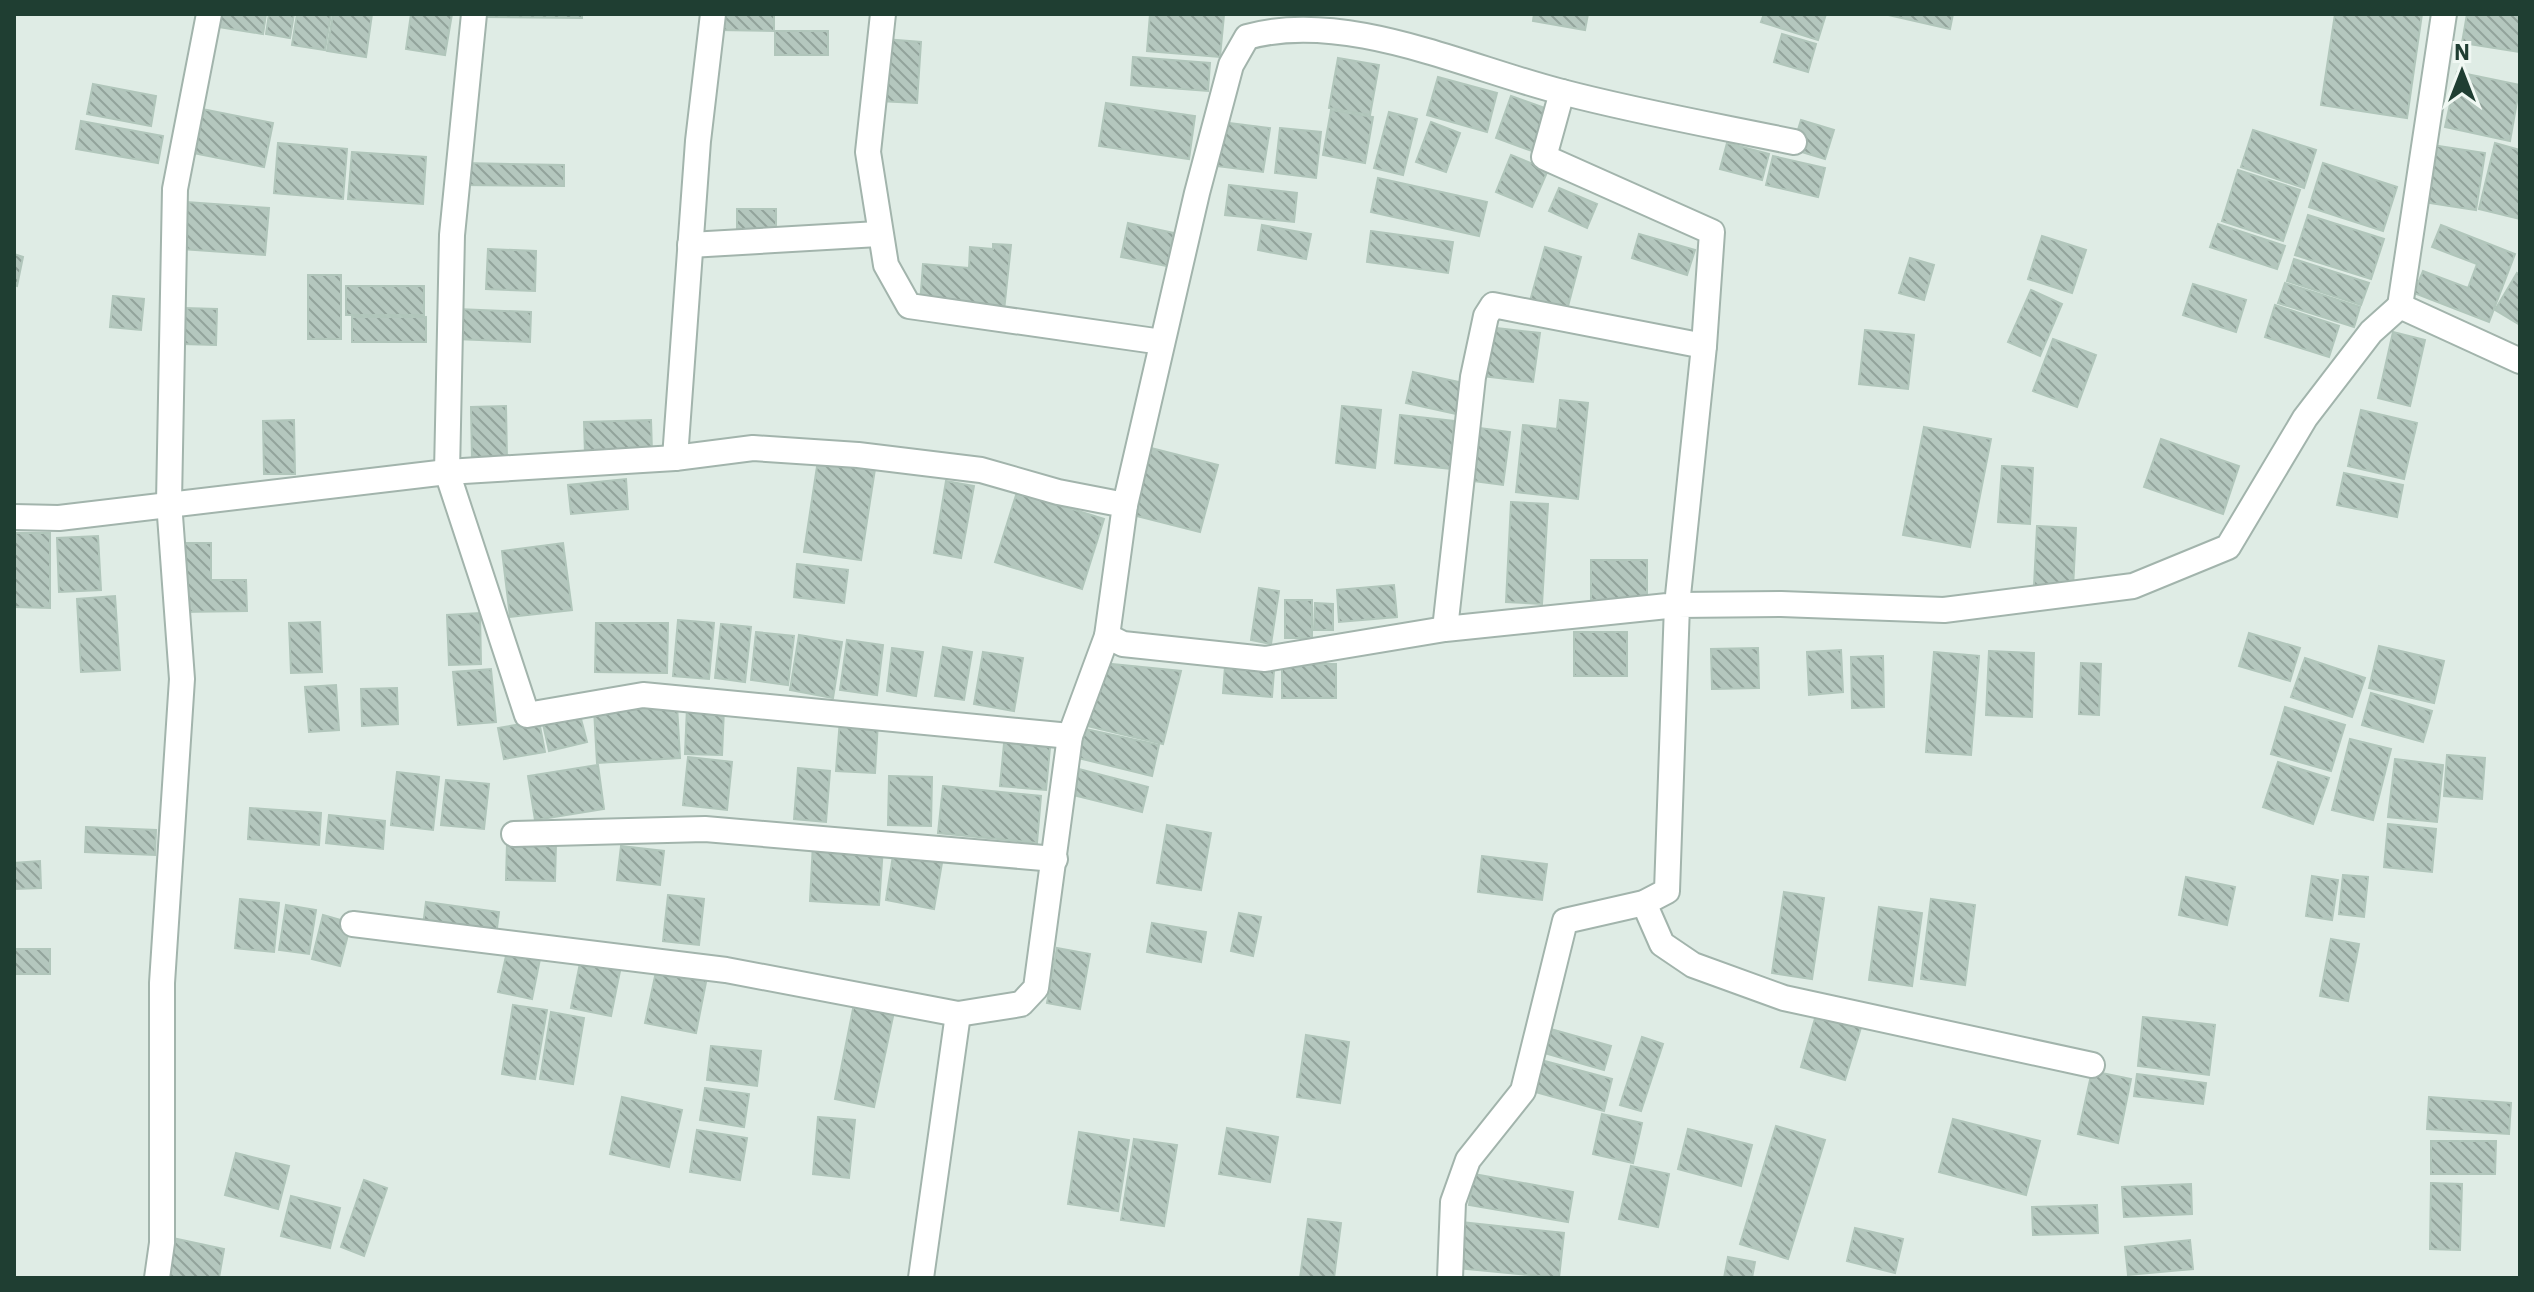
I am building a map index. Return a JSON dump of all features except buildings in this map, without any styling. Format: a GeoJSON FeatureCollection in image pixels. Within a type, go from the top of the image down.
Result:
{"type":"FeatureCollection","features":[{"type":"Feature","properties":{"kind":"street"},"geometry":{"type":"LineString","coordinates":[[157,1278],[162,1243],[162,983],[182,679],[169,502],[175,189],[209,14]]}},
{"type":"Feature","properties":{"kind":"street"},"geometry":{"type":"LineString","coordinates":[[474,14],[452,235],[447,472],[527,715],[643,695],[1070,736]]}},
{"type":"Feature","properties":{"kind":"street"},"geometry":{"type":"LineString","coordinates":[[675,458],[690,245],[713,14]]}},
{"type":"Feature","properties":{"kind":"street"},"geometry":{"type":"LineString","coordinates":[[883,14],[868,152],[878,234],[886,265],[909,306],[1162,342]]}},
{"type":"Feature","properties":{"kind":"street"},"geometry":{"type":"LineString","coordinates":[[1107,636],[1123,644],[1265,659],[1445,629],[1677,605],[1781,604],[1944,610],[2133,586],[2228,547],[2305,418],[2371,332],[2400,306],[2444,14]]}},
{"type":"Feature","properties":{"kind":"street"},"geometry":{"type":"LineString","coordinates":[[353,924],[726,970],[958,1014],[1021,1004],[1036,988],[1070,736],[1107,636],[1125,505],[1162,342],[1231,65],[1247,25],[1269,31],[1357,24],[1562,92],[1794,142]]}},
{"type":"Feature","properties":{"kind":"street"},"geometry":{"type":"LineString","coordinates":[[1450,1278],[1453,1202],[1468,1160],[1523,1091],[1565,921],[1644,903],[1667,891],[1677,605],[1704,346],[1712,232],[1544,157],[1562,92]]}},
{"type":"Feature","properties":{"kind":"street"},"geometry":{"type":"LineString","coordinates":[[690,245],[878,234]]}},
{"type":"Feature","properties":{"kind":"street"},"geometry":{"type":"LineString","coordinates":[[1445,629],[1473,377],[1486,316],[1493,305],[1704,346]]}},
{"type":"Feature","properties":{"kind":"street"},"geometry":{"type":"LineString","coordinates":[[2400,306],[2520,361]]}},
{"type":"Feature","properties":{"kind":"street"},"geometry":{"type":"LineString","coordinates":[[14,517],[59,518],[169,502],[447,472],[675,458],[753,448],[858,455],[981,470],[1058,492],[1125,505]]}},
{"type":"Feature","properties":{"kind":"street"},"geometry":{"type":"LineString","coordinates":[[514,834],[705,829],[1055,859]]}},
{"type":"Feature","properties":{"kind":"street"},"geometry":{"type":"LineString","coordinates":[[1644,903],[1662,944],[1693,965],[1784,998],[2092,1065]]}},
{"type":"Feature","properties":{"kind":"street"},"geometry":{"type":"LineString","coordinates":[[921,1278],[958,1014]]}}]}
